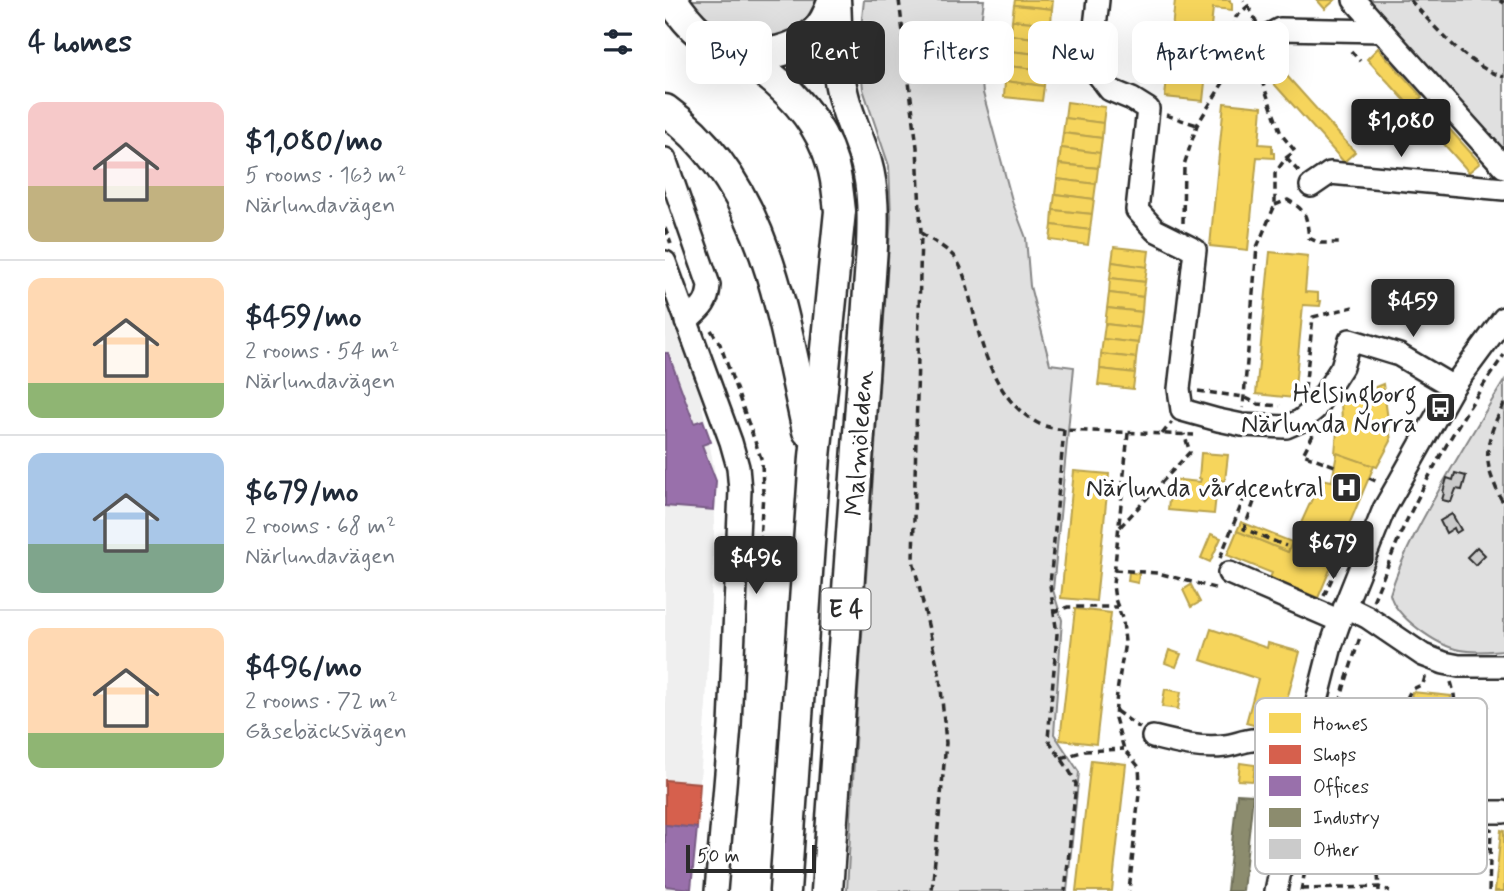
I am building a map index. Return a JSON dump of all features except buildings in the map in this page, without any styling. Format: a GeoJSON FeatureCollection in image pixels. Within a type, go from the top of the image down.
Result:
{"type":"FeatureCollection","features":[{"type":"Feature","properties":{"kind":"highway","name":"E 4"},"geometry":{"type":"LineString","coordinates":[[672,0],[688,21]]}},
{"type":"Feature","properties":{"kind":"highway","name":"E 4"},"geometry":{"type":"LineString","coordinates":[[772,53],[802,43],[817,32],[834,0]]}},
{"type":"Feature","properties":{"kind":"highway","name":"Malmöleden"},"geometry":{"type":"LineString","coordinates":[[827,891],[874,212],[866,163],[842,91],[837,62],[838,34],[834,0]]}},
{"type":"Feature","properties":{"kind":"highway","name":"Malmöleden"},"geometry":{"type":"LineString","coordinates":[[772,77],[807,113],[822,139],[831,161],[840,211],[815,457],[785,891]]}},
{"type":"Feature","properties":{"kind":"highway"},"geometry":{"type":"LineString","coordinates":[[665,110],[699,140],[723,170],[761,240],[784,315],[815,457]]}},
{"type":"Feature","properties":{"kind":"street"},"geometry":{"type":"LineString","coordinates":[[1098,0],[1092,53],[1097,74],[1110,90],[1147,109],[1137,210],[1155,230],[1195,250],[1179,388],[1182,410],[1242,425],[1286,427],[1300,421],[1309,403],[1342,367],[1350,340],[1399,355],[1453,387]]}},
{"type":"Feature","properties":{"kind":"street"},"geometry":{"type":"LineString","coordinates":[[1354,0],[1504,167]]}},
{"type":"Feature","properties":{"kind":"street"},"geometry":{"type":"LineString","coordinates":[[1289,29],[1382,31]]}},
{"type":"Feature","properties":{"kind":"street"},"geometry":{"type":"LineString","coordinates":[[665,159],[709,285],[704,305],[678,317]]}},
{"type":"Feature","properties":{"kind":"street"},"geometry":{"type":"LineString","coordinates":[[1311,186],[1331,173],[1504,189]]}},
{"type":"Feature","properties":{"kind":"street"},"geometry":{"type":"LineString","coordinates":[[665,262],[678,317],[731,442],[738,467],[740,490],[730,726],[716,891]]}},
{"type":"Feature","properties":{"kind":"street"},"geometry":{"type":"LineString","coordinates":[[1318,698],[1331,646],[1384,509],[1453,387],[1501,330]]}},
{"type":"Feature","properties":{"kind":"street"},"geometry":{"type":"LineString","coordinates":[[1228,582],[1367,617],[1405,644],[1438,661],[1459,666],[1504,666]]}},
{"type":"Feature","properties":{"kind":"street"},"geometry":{"type":"LineString","coordinates":[[1153,737],[1183,745],[1204,746],[1226,746],[1255,739]]}},
{"type":"Feature","properties":{"kind":"path"},"geometry":{"type":"LineString","coordinates":[[898,0],[917,147],[921,233],[913,560],[940,677],[946,743],[932,891]]}},
{"type":"Feature","properties":{"kind":"path"},"geometry":{"type":"LineString","coordinates":[[1235,21],[1236,17],[1248,6],[1244,0]]}},
{"type":"Feature","properties":{"kind":"path"},"geometry":{"type":"LineString","coordinates":[[1410,0],[1471,60],[1483,69],[1504,77]]}},
{"type":"Feature","properties":{"kind":"path"},"geometry":{"type":"LineString","coordinates":[[1500,0],[1504,3]]}},
{"type":"Feature","properties":{"kind":"path"},"geometry":{"type":"LineString","coordinates":[[1352,51],[1360,61]]}},
{"type":"Feature","properties":{"kind":"path"},"geometry":{"type":"LineString","coordinates":[[1195,250],[1183,223],[1184,165],[1197,125],[1222,84]]}},
{"type":"Feature","properties":{"kind":"path"},"geometry":{"type":"LineString","coordinates":[[1242,425],[1257,247],[1275,205],[1275,173],[1295,151],[1281,134],[1263,84]]}},
{"type":"Feature","properties":{"kind":"path"},"geometry":{"type":"LineString","coordinates":[[1147,109],[1197,125]]}},
{"type":"Feature","properties":{"kind":"path"},"geometry":{"type":"LineString","coordinates":[[1275,205],[1288,200],[1298,206],[1305,213],[1310,238],[1319,243],[1343,243]]}},
{"type":"Feature","properties":{"kind":"path"},"geometry":{"type":"LineString","coordinates":[[921,233],[945,248],[956,260],[964,275],[986,359],[1008,397],[1034,422],[1065,430],[1198,435]]}},
{"type":"Feature","properties":{"kind":"path"},"geometry":{"type":"LineString","coordinates":[[1335,466],[1303,454],[1321,420],[1309,403],[1313,317],[1353,307]]}},
{"type":"Feature","properties":{"kind":"path"},"geometry":{"type":"LineString","coordinates":[[1341,698],[1367,617],[1403,527],[1444,449],[1481,387],[1504,355]]}},
{"type":"Feature","properties":{"kind":"path"},"geometry":{"type":"LineString","coordinates":[[1179,388],[1244,397],[1258,404],[1280,406]]}},
{"type":"Feature","properties":{"kind":"path"},"geometry":{"type":"LineString","coordinates":[[1504,404],[1493,425],[1487,451],[1490,474],[1504,503]]}},
{"type":"Feature","properties":{"kind":"path"},"geometry":{"type":"LineString","coordinates":[[1065,430],[1050,584],[1057,634],[1048,739],[1070,769],[1076,784],[1065,891]]}},
{"type":"Feature","properties":{"kind":"path"},"geometry":{"type":"LineString","coordinates":[[1128,433],[1113,584],[1123,621],[1125,642],[1115,718],[1124,749],[1139,767],[1129,891]]}},
{"type":"Feature","properties":{"kind":"path"},"geometry":{"type":"LineString","coordinates":[[1118,529],[1190,452],[1184,433]]}},
{"type":"Feature","properties":{"kind":"path"},"geometry":{"type":"LineString","coordinates":[[1369,478],[1378,482]]}},
{"type":"Feature","properties":{"kind":"path"},"geometry":{"type":"LineString","coordinates":[[1114,570],[1158,573],[1203,586],[1228,582],[1217,568],[1244,498]]}},
{"type":"Feature","properties":{"kind":"path"},"geometry":{"type":"LineString","coordinates":[[1255,502],[1244,529],[1286,546]]}},
{"type":"Feature","properties":{"kind":"path"},"geometry":{"type":"LineString","coordinates":[[1053,612],[1068,607],[1118,607]]}},
{"type":"Feature","properties":{"kind":"path"},"geometry":{"type":"LineString","coordinates":[[1408,698],[1411,690],[1423,684],[1438,661],[1455,698]]}},
{"type":"Feature","properties":{"kind":"path"},"geometry":{"type":"LineString","coordinates":[[1116,710],[1153,737]]}},
{"type":"Feature","properties":{"kind":"path"},"geometry":{"type":"LineString","coordinates":[[1061,758],[1085,751],[1124,749]]}},
{"type":"Feature","properties":{"kind":"path"},"geometry":{"type":"LineString","coordinates":[[1487,760],[1490,757]]}},
{"type":"Feature","properties":{"kind":"path"},"geometry":{"type":"LineString","coordinates":[[1489,891],[1490,812]]}},
{"type":"Feature","properties":{"kind":"path"},"geometry":{"type":"LineString","coordinates":[[1301,890],[1390,891]]}},
{"type":"Feature","properties":{"kind":"shaded area"},"geometry":{"type":"Polygon","coordinates":[[[686,0],[824,0],[810,21],[786,21],[786,38],[772,40],[772,21],[708,21],[686,0]]]}},
{"type":"Feature","properties":{"kind":"shaded area"},"geometry":{"type":"Polygon","coordinates":[[[864,0],[984,0],[981,21],[899,21],[899,84],[982,84],[1013,204],[1026,238],[1030,286],[1050,364],[1074,367],[1053,590],[1062,620],[1054,734],[1079,772],[1067,891],[847,891],[891,217],[889,166],[863,84],[885,84],[885,21],[862,21],[864,0]]]}},
{"type":"Feature","properties":{"kind":"shaded area"},"geometry":{"type":"Polygon","coordinates":[[[1367,0],[1504,0],[1504,151],[1367,0]]]}},
{"type":"Feature","properties":{"kind":"shaded area"},"geometry":{"type":"Polygon","coordinates":[[[665,278],[681,324],[701,399],[716,491],[706,705],[691,891],[665,891],[665,278]]]}},
{"type":"Feature","properties":{"kind":"shaded area"},"geometry":{"type":"Polygon","coordinates":[[[1504,381],[1504,650],[1466,651],[1440,643],[1419,629],[1400,612],[1390,594],[1421,523],[1504,381]]]}},
{"type":"Feature","properties":{"kind":"place","name":"Helsingborg Närlunda Norra"},"geometry":{"type":"Point","coordinates":[1440,408]}},
{"type":"Feature","properties":{"kind":"place","name":"Närlunda vårdcentral"},"geometry":{"type":"Point","coordinates":[1347,487]}}]}
